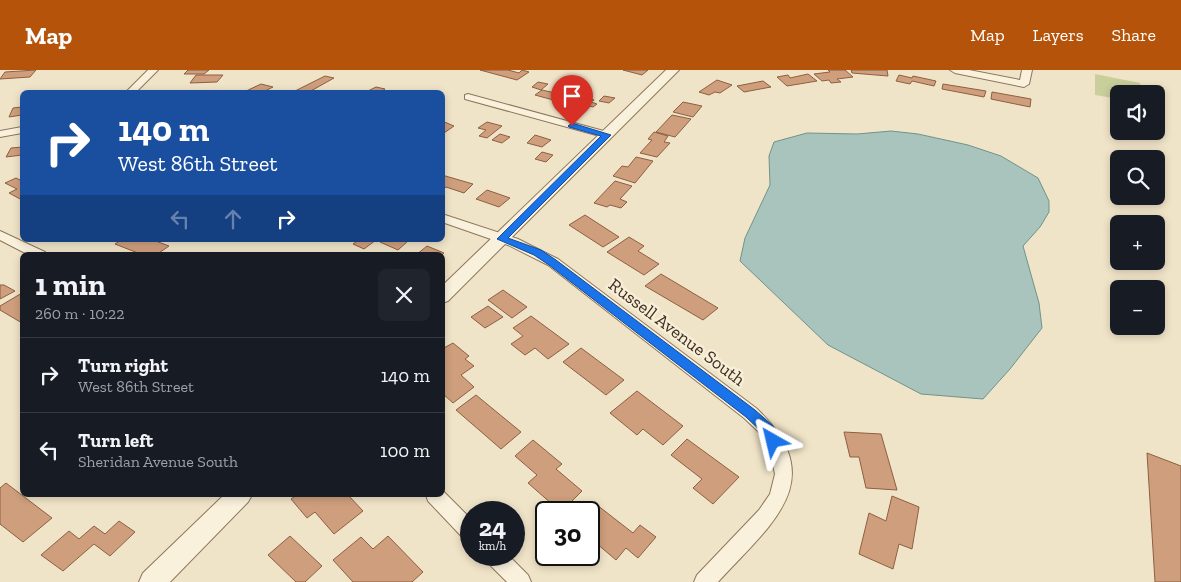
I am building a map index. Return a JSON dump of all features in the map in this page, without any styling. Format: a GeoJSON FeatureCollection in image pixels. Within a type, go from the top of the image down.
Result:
{"type":"FeatureCollection","features":[{"type":"Feature","properties":{"kind":"street"},"geometry":{"type":"LineString","coordinates":[[134,90],[153,70]]}},
{"type":"Feature","properties":{"kind":"street"},"geometry":{"type":"LineString","coordinates":[[445,294],[673,70]]}},
{"type":"Feature","properties":{"kind":"street"},"geometry":{"type":"LineString","coordinates":[[955,70],[1024,84],[1027,70]]}},
{"type":"Feature","properties":{"kind":"street"},"geometry":{"type":"LineString","coordinates":[[468,97],[607,135]]}},
{"type":"Feature","properties":{"kind":"street"},"geometry":{"type":"LineString","coordinates":[[0,134],[20,130]]}},
{"type":"Feature","properties":{"kind":"street","name":"Russell Avenue South"},"geometry":{"type":"LineString","coordinates":[[445,219],[538,252],[750,413],[768,430],[778,452],[784,474],[778,497],[766,516],[704,582]]}},
{"type":"Feature","properties":{"kind":"street"},"geometry":{"type":"LineString","coordinates":[[0,235],[34,252]]}},
{"type":"Feature","properties":{"kind":"street"},"geometry":{"type":"LineString","coordinates":[[152,582],[238,497]]}},
{"type":"Feature","properties":{"kind":"street"},"geometry":{"type":"LineString","coordinates":[[437,497],[460,521]]}},
{"type":"Feature","properties":{"kind":"street"},"geometry":{"type":"LineString","coordinates":[[505,566],[521,582]]}},
{"type":"Feature","properties":{"kind":"green space"},"geometry":{"type":"Polygon","coordinates":[[[1095,74],[1140,83],[1140,85],[1110,85],[1110,98],[1095,95],[1095,74]]]}},
{"type":"Feature","properties":{"kind":"water"},"geometry":{"type":"Polygon","coordinates":[[[891,131],[918,134],[968,145],[1001,156],[1038,178],[1049,201],[1049,212],[1040,227],[1023,246],[1039,303],[1042,328],[1010,369],[983,399],[921,394],[828,345],[740,261],[745,238],[770,185],[769,156],[774,142],[807,133],[857,134],[891,131]]]}},
{"type":"Feature","properties":{"kind":"building"},"geometry":{"type":"Polygon","coordinates":[[[36,70],[30,77],[0,79],[5,72],[36,70]]]}},
{"type":"Feature","properties":{"kind":"building"},"geometry":{"type":"Polygon","coordinates":[[[188,70],[209,70],[204,74],[184,74],[188,70]]]}},
{"type":"Feature","properties":{"kind":"building"},"geometry":{"type":"Polygon","coordinates":[[[480,70],[508,70],[519,73],[522,70],[529,72],[517,80],[480,70]]]}},
{"type":"Feature","properties":{"kind":"building"},"geometry":{"type":"Polygon","coordinates":[[[623,70],[648,70],[642,75],[623,70]]]}},
{"type":"Feature","properties":{"kind":"building"},"geometry":{"type":"Polygon","coordinates":[[[828,70],[845,70],[853,77],[837,79],[841,82],[831,83],[829,80],[822,81],[814,74],[830,72],[828,70]]]}},
{"type":"Feature","properties":{"kind":"building"},"geometry":{"type":"Polygon","coordinates":[[[851,70],[887,70],[888,76],[852,73],[851,70]]]}},
{"type":"Feature","properties":{"kind":"building"},"geometry":{"type":"Polygon","coordinates":[[[808,74],[817,81],[787,86],[777,77],[788,75],[790,78],[808,74]]]}},
{"type":"Feature","properties":{"kind":"building"},"geometry":{"type":"Polygon","coordinates":[[[196,75],[223,75],[217,82],[190,83],[196,75]]]}},
{"type":"Feature","properties":{"kind":"building"},"geometry":{"type":"Polygon","coordinates":[[[899,75],[936,81],[934,86],[912,81],[910,84],[896,81],[899,75]]]}},
{"type":"Feature","properties":{"kind":"building"},"geometry":{"type":"Polygon","coordinates":[[[325,76],[334,78],[313,90],[297,90],[325,76]]]}},
{"type":"Feature","properties":{"kind":"building"},"geometry":{"type":"Polygon","coordinates":[[[717,80],[732,85],[720,93],[715,92],[709,95],[699,92],[717,80]]]}},
{"type":"Feature","properties":{"kind":"building"},"geometry":{"type":"Polygon","coordinates":[[[763,81],[771,87],[744,92],[737,86],[763,81]]]}},
{"type":"Feature","properties":{"kind":"building"},"geometry":{"type":"Polygon","coordinates":[[[538,82],[548,84],[541,90],[532,87],[538,82]]]}},
{"type":"Feature","properties":{"kind":"building"},"geometry":{"type":"Polygon","coordinates":[[[261,84],[273,87],[267,90],[248,90],[261,84]]]}},
{"type":"Feature","properties":{"kind":"building"},"geometry":{"type":"Polygon","coordinates":[[[943,84],[986,91],[984,97],[942,89],[943,84]]]}},
{"type":"Feature","properties":{"kind":"building"},"geometry":{"type":"Polygon","coordinates":[[[376,87],[385,89],[384,90],[370,90],[376,87]]]}},
{"type":"Feature","properties":{"kind":"building"},"geometry":{"type":"Polygon","coordinates":[[[542,90],[564,95],[557,101],[535,95],[542,90]]]}},
{"type":"Feature","properties":{"kind":"building"},"geometry":{"type":"Polygon","coordinates":[[[992,92],[1031,99],[1030,107],[991,99],[992,92]]]}},
{"type":"Feature","properties":{"kind":"building"},"geometry":{"type":"Polygon","coordinates":[[[604,96],[615,98],[609,103],[599,101],[604,96]]]}},
{"type":"Feature","properties":{"kind":"building"},"geometry":{"type":"Polygon","coordinates":[[[587,98],[594,100],[591,102],[597,104],[586,108],[571,104],[577,99],[584,100],[587,98]]]}},
{"type":"Feature","properties":{"kind":"building"},"geometry":{"type":"Polygon","coordinates":[[[683,102],[702,106],[693,117],[673,112],[683,102]]]}},
{"type":"Feature","properties":{"kind":"building"},"geometry":{"type":"Polygon","coordinates":[[[20,107],[20,115],[9,117],[13,108],[20,107]]]}},
{"type":"Feature","properties":{"kind":"building"},"geometry":{"type":"Polygon","coordinates":[[[672,115],[691,119],[675,137],[656,132],[672,115]]]}},
{"type":"Feature","properties":{"kind":"building"},"geometry":{"type":"Polygon","coordinates":[[[445,122],[454,126],[445,132],[445,122]]]}},
{"type":"Feature","properties":{"kind":"building"},"geometry":{"type":"Polygon","coordinates":[[[487,122],[502,126],[487,138],[479,136],[486,130],[478,128],[487,122]]]}},
{"type":"Feature","properties":{"kind":"building"},"geometry":{"type":"Polygon","coordinates":[[[654,132],[668,136],[664,142],[670,143],[657,157],[640,153],[652,140],[648,139],[654,132]]]}},
{"type":"Feature","properties":{"kind":"building"},"geometry":{"type":"Polygon","coordinates":[[[500,134],[510,137],[502,143],[492,140],[500,134]]]}},
{"type":"Feature","properties":{"kind":"building"},"geometry":{"type":"Polygon","coordinates":[[[535,135],[551,140],[542,147],[527,143],[535,135]]]}},
{"type":"Feature","properties":{"kind":"building"},"geometry":{"type":"Polygon","coordinates":[[[20,147],[20,155],[6,157],[11,148],[20,147]]]}},
{"type":"Feature","properties":{"kind":"building"},"geometry":{"type":"Polygon","coordinates":[[[542,152],[553,155],[546,162],[535,159],[542,152]]]}},
{"type":"Feature","properties":{"kind":"building"},"geometry":{"type":"Polygon","coordinates":[[[636,157],[653,161],[635,183],[613,176],[622,166],[628,167],[636,157]]]}},
{"type":"Feature","properties":{"kind":"building"},"geometry":{"type":"Polygon","coordinates":[[[445,176],[473,184],[464,193],[446,187],[445,176]]]}},
{"type":"Feature","properties":{"kind":"building"},"geometry":{"type":"Polygon","coordinates":[[[16,178],[20,180],[20,199],[9,193],[17,189],[5,183],[16,178]]]}},
{"type":"Feature","properties":{"kind":"building"},"geometry":{"type":"Polygon","coordinates":[[[615,181],[632,186],[620,199],[627,202],[621,208],[610,205],[607,207],[594,203],[615,181]]]}},
{"type":"Feature","properties":{"kind":"building"},"geometry":{"type":"Polygon","coordinates":[[[487,190],[510,198],[499,207],[476,199],[487,190]]]}},
{"type":"Feature","properties":{"kind":"building"},"geometry":{"type":"Polygon","coordinates":[[[585,215],[619,237],[603,247],[569,225],[585,215]]]}},
{"type":"Feature","properties":{"kind":"building"},"geometry":{"type":"Polygon","coordinates":[[[629,237],[644,246],[638,251],[659,264],[644,275],[607,252],[629,237]]]}},
{"type":"Feature","properties":{"kind":"building"},"geometry":{"type":"Polygon","coordinates":[[[118,242],[158,242],[169,246],[160,252],[135,252],[115,244],[118,242]]]}},
{"type":"Feature","properties":{"kind":"building"},"geometry":{"type":"Polygon","coordinates":[[[356,242],[373,242],[364,249],[353,244],[356,242]]]}},
{"type":"Feature","properties":{"kind":"building"},"geometry":{"type":"Polygon","coordinates":[[[380,242],[407,242],[398,250],[380,242]]]}},
{"type":"Feature","properties":{"kind":"building"},"geometry":{"type":"Polygon","coordinates":[[[427,246],[442,252],[420,252],[427,246]]]}},
{"type":"Feature","properties":{"kind":"building"},"geometry":{"type":"Polygon","coordinates":[[[661,274],[718,308],[703,320],[645,286],[661,274]]]}},
{"type":"Feature","properties":{"kind":"building"},"geometry":{"type":"Polygon","coordinates":[[[0,285],[4,285],[15,291],[0,299],[0,285]]]}},
{"type":"Feature","properties":{"kind":"building"},"geometry":{"type":"Polygon","coordinates":[[[503,290],[527,307],[512,318],[488,300],[503,290]]]}},
{"type":"Feature","properties":{"kind":"building"},"geometry":{"type":"Polygon","coordinates":[[[20,294],[20,322],[0,310],[0,306],[20,294]]]}},
{"type":"Feature","properties":{"kind":"building"},"geometry":{"type":"Polygon","coordinates":[[[488,306],[503,317],[485,328],[471,317],[488,306]]]}},
{"type":"Feature","properties":{"kind":"building"},"geometry":{"type":"Polygon","coordinates":[[[531,316],[569,344],[548,359],[535,348],[525,355],[511,344],[523,336],[513,328],[531,316]]]}},
{"type":"Feature","properties":{"kind":"building"},"geometry":{"type":"Polygon","coordinates":[[[453,343],[469,356],[465,359],[474,366],[461,375],[474,387],[453,403],[445,396],[445,347],[453,343]]]}},
{"type":"Feature","properties":{"kind":"building"},"geometry":{"type":"Polygon","coordinates":[[[581,348],[624,380],[606,395],[563,362],[581,348]]]}},
{"type":"Feature","properties":{"kind":"building"},"geometry":{"type":"Polygon","coordinates":[[[637,391],[683,426],[663,445],[643,429],[637,435],[610,413],[637,391]]]}},
{"type":"Feature","properties":{"kind":"building"},"geometry":{"type":"Polygon","coordinates":[[[476,395],[521,432],[501,449],[456,410],[476,395]]]}},
{"type":"Feature","properties":{"kind":"building"},"geometry":{"type":"Polygon","coordinates":[[[844,432],[881,434],[897,490],[866,488],[859,457],[850,457],[844,432]]]}},
{"type":"Feature","properties":{"kind":"building"},"geometry":{"type":"Polygon","coordinates":[[[687,439],[739,477],[713,504],[693,488],[702,479],[671,455],[687,439]]]}},
{"type":"Feature","properties":{"kind":"building"},"geometry":{"type":"Polygon","coordinates":[[[533,440],[562,464],[556,469],[582,491],[572,501],[548,501],[528,483],[537,475],[515,456],[533,440]]]}},
{"type":"Feature","properties":{"kind":"building"},"geometry":{"type":"Polygon","coordinates":[[[1147,453],[1181,466],[1181,582],[1155,582],[1147,453]]]}},
{"type":"Feature","properties":{"kind":"building"},"geometry":{"type":"Polygon","coordinates":[[[6,483],[20,494],[20,497],[24,497],[52,518],[23,542],[0,524],[0,488],[6,483]]]}},
{"type":"Feature","properties":{"kind":"building"},"geometry":{"type":"Polygon","coordinates":[[[892,496],[919,507],[912,549],[899,544],[893,569],[859,554],[869,513],[886,521],[892,496]]]}},
{"type":"Feature","properties":{"kind":"building"},"geometry":{"type":"Polygon","coordinates":[[[294,497],[350,497],[363,511],[334,534],[315,512],[307,518],[291,499],[294,497]]]}},
{"type":"Feature","properties":{"kind":"building"},"geometry":{"type":"Polygon","coordinates":[[[600,507],[633,533],[640,525],[656,537],[638,558],[626,548],[616,560],[600,546],[600,507]]]}},
{"type":"Feature","properties":{"kind":"building"},"geometry":{"type":"Polygon","coordinates":[[[119,521],[135,532],[110,556],[94,544],[63,571],[41,555],[69,531],[79,539],[94,526],[105,534],[119,521]]]}},
{"type":"Feature","properties":{"kind":"building"},"geometry":{"type":"Polygon","coordinates":[[[290,536],[322,566],[305,582],[296,582],[268,555],[290,536]]]}},
{"type":"Feature","properties":{"kind":"building"},"geometry":{"type":"Polygon","coordinates":[[[388,536],[423,572],[412,582],[353,582],[333,560],[361,537],[373,549],[388,536]]]}},
{"type":"Feature","properties":{"kind":"route"},"geometry":{"type":"LineString","coordinates":[[572,126],[607,135],[502,239],[538,252],[553,262],[750,413],[768,430],[773,441]]}}]}
